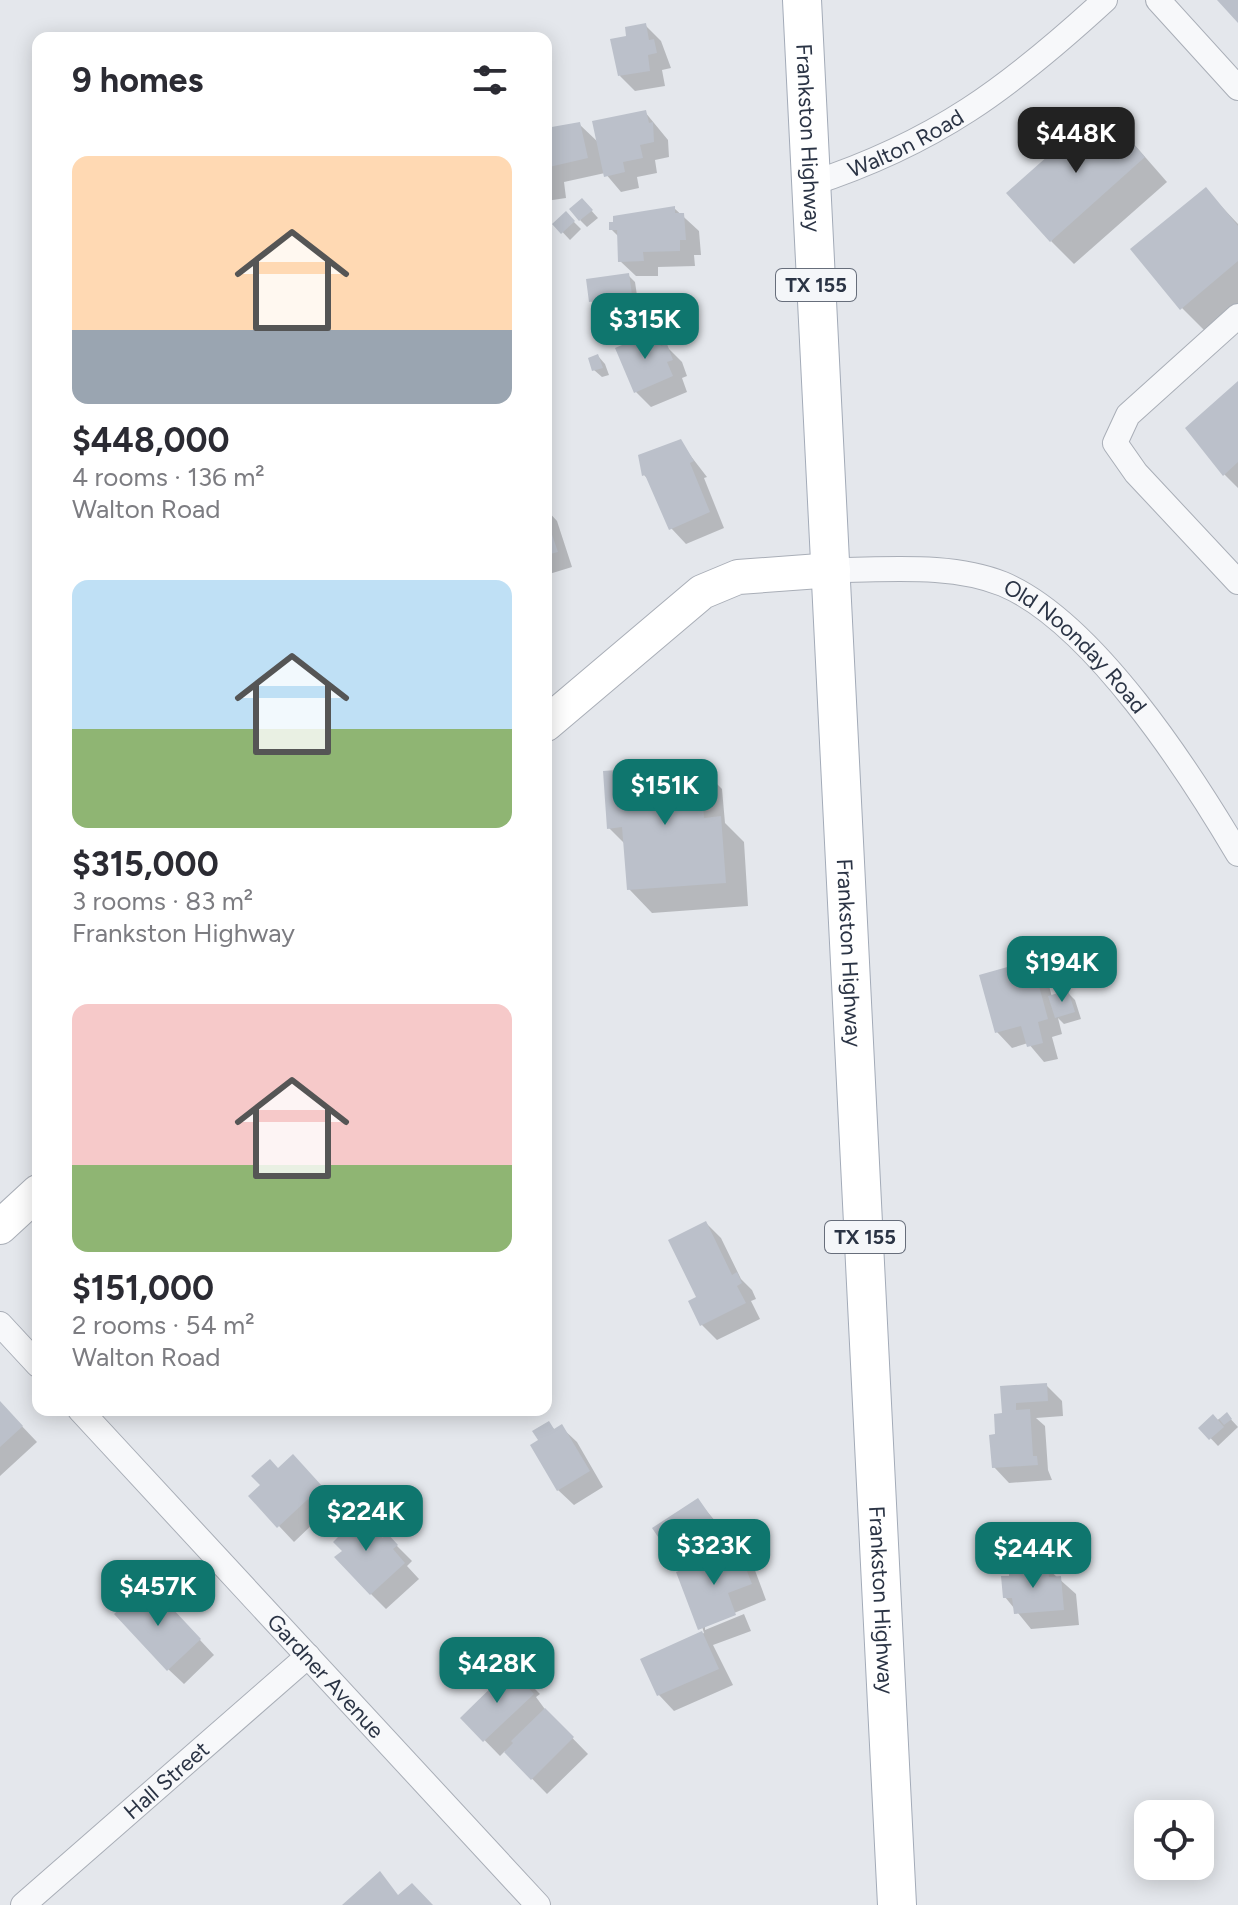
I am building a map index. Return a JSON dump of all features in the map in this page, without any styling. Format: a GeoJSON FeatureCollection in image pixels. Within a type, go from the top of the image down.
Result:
{"type":"FeatureCollection","features":[{"type":"Feature","properties":{"kind":"main road","name":"Frankston Highway"},"geometry":{"type":"LineString","coordinates":[[802,0],[833,570],[897,1905]]}},
{"type":"Feature","properties":{"kind":"street","name":"Walton Road"},"geometry":{"type":"LineString","coordinates":[[810,184],[896,153],[972,111],[1020,75],[1105,0]]}},
{"type":"Feature","properties":{"kind":"street"},"geometry":{"type":"LineString","coordinates":[[1158,0],[1238,88]]}},
{"type":"Feature","properties":{"kind":"street"},"geometry":{"type":"LineString","coordinates":[[1238,316],[1128,415],[1115,443],[1136,473],[1238,582]]}},
{"type":"Feature","properties":{"kind":"street"},"geometry":{"type":"LineString","coordinates":[[552,719],[702,592],[738,577],[833,570]]}},
{"type":"Feature","properties":{"kind":"street","name":"Old Noonday Road"},"geometry":{"type":"LineString","coordinates":[[833,570],[948,572],[1002,584],[1027,597],[1078,639],[1130,698],[1189,775],[1238,854]]}},
{"type":"Feature","properties":{"kind":"street"},"geometry":{"type":"LineString","coordinates":[[0,1227],[32,1198]]}},
{"type":"Feature","properties":{"kind":"street"},"geometry":{"type":"LineString","coordinates":[[0,1324],[32,1359]]}},
{"type":"Feature","properties":{"kind":"street","name":"Gardner Avenue"},"geometry":{"type":"LineString","coordinates":[[86,1416],[538,1905]]}},
{"type":"Feature","properties":{"kind":"street","name":"Hall Street"},"geometry":{"type":"LineString","coordinates":[[23,1905],[308,1656]]}},
{"type":"Feature","properties":{"kind":"building"},"geometry":{"type":"Polygon","coordinates":[[[1217,0],[1238,0],[1238,23],[1217,0]]]}},
{"type":"Feature","properties":{"kind":"building"},"geometry":{"type":"Polygon","coordinates":[[[646,23],[649,40],[654,39],[657,53],[648,55],[650,71],[618,76],[610,39],[626,36],[625,27],[646,23]]]}},
{"type":"Feature","properties":{"kind":"building"},"geometry":{"type":"Polygon","coordinates":[[[1102,108],[1145,157],[1050,242],[1006,193],[1102,108]]]}},
{"type":"Feature","properties":{"kind":"building"},"geometry":{"type":"Polygon","coordinates":[[[646,110],[649,123],[653,122],[654,142],[640,145],[643,158],[623,162],[625,172],[604,177],[592,121],[646,110]]]}},
{"type":"Feature","properties":{"kind":"building"},"geometry":{"type":"Polygon","coordinates":[[[580,122],[588,158],[552,166],[552,127],[580,122]]]}},
{"type":"Feature","properties":{"kind":"building"},"geometry":{"type":"Polygon","coordinates":[[[1206,187],[1238,226],[1238,261],[1180,310],[1130,249],[1206,187]]]}},
{"type":"Feature","properties":{"kind":"building"},"geometry":{"type":"Polygon","coordinates":[[[582,198],[593,210],[579,221],[569,209],[582,198]]]}},
{"type":"Feature","properties":{"kind":"building"},"geometry":{"type":"Polygon","coordinates":[[[675,206],[675,213],[684,213],[686,240],[680,240],[680,251],[643,252],[644,261],[618,262],[617,230],[609,230],[613,216],[675,206]]]}},
{"type":"Feature","properties":{"kind":"building"},"geometry":{"type":"Polygon","coordinates":[[[566,211],[575,221],[561,234],[552,224],[566,211]]]}},
{"type":"Feature","properties":{"kind":"building"},"geometry":{"type":"Polygon","coordinates":[[[629,273],[632,295],[589,302],[586,279],[629,273]]]}},
{"type":"Feature","properties":{"kind":"building"},"geometry":{"type":"Polygon","coordinates":[[[655,331],[661,346],[667,344],[673,360],[667,362],[673,376],[634,393],[615,348],[655,331]]]}},
{"type":"Feature","properties":{"kind":"building"},"geometry":{"type":"Polygon","coordinates":[[[598,354],[603,368],[592,371],[588,358],[598,354]]]}},
{"type":"Feature","properties":{"kind":"building"},"geometry":{"type":"Polygon","coordinates":[[[1238,381],[1238,462],[1223,476],[1185,428],[1238,381]]]}},
{"type":"Feature","properties":{"kind":"building"},"geometry":{"type":"Polygon","coordinates":[[[681,439],[694,461],[690,463],[710,512],[669,530],[645,475],[642,476],[638,455],[681,439]]]}},
{"type":"Feature","properties":{"kind":"building"},"geometry":{"type":"Polygon","coordinates":[[[552,534],[558,552],[552,554],[552,534]]]}},
{"type":"Feature","properties":{"kind":"building"},"geometry":{"type":"Polygon","coordinates":[[[700,764],[704,818],[721,816],[726,883],[627,890],[622,827],[607,829],[603,771],[700,764]]]}},
{"type":"Feature","properties":{"kind":"building"},"geometry":{"type":"Polygon","coordinates":[[[1032,960],[1048,1019],[1038,1022],[1043,1043],[1027,1047],[1021,1026],[995,1033],[979,975],[1032,960]]]}},
{"type":"Feature","properties":{"kind":"building"},"geometry":{"type":"Polygon","coordinates":[[[1068,990],[1075,1012],[1055,1018],[1048,996],[1068,990]]]}},
{"type":"Feature","properties":{"kind":"building"},"geometry":{"type":"Polygon","coordinates":[[[706,1221],[732,1275],[737,1272],[742,1283],[737,1286],[746,1303],[700,1326],[688,1301],[696,1297],[668,1240],[706,1221]]]}},
{"type":"Feature","properties":{"kind":"building"},"geometry":{"type":"Polygon","coordinates":[[[1047,1383],[1048,1401],[1016,1403],[1016,1410],[1030,1409],[1033,1456],[1037,1456],[1038,1465],[992,1468],[989,1435],[995,1434],[994,1414],[1002,1413],[1000,1386],[1047,1383]]]}},
{"type":"Feature","properties":{"kind":"building"},"geometry":{"type":"Polygon","coordinates":[[[0,1401],[23,1426],[0,1447],[0,1401]]]}},
{"type":"Feature","properties":{"kind":"building"},"geometry":{"type":"Polygon","coordinates":[[[1227,1412],[1232,1419],[1224,1425],[1219,1419],[1227,1412]]]}},
{"type":"Feature","properties":{"kind":"building"},"geometry":{"type":"Polygon","coordinates":[[[1213,1414],[1224,1427],[1209,1440],[1198,1428],[1213,1414]]]}},
{"type":"Feature","properties":{"kind":"building"},"geometry":{"type":"Polygon","coordinates":[[[549,1421],[554,1429],[562,1424],[590,1471],[557,1491],[530,1445],[538,1440],[532,1431],[549,1421]]]}},
{"type":"Feature","properties":{"kind":"building"},"geometry":{"type":"Polygon","coordinates":[[[293,1454],[322,1486],[277,1528],[248,1496],[260,1485],[251,1476],[270,1459],[278,1468],[293,1454]]]}},
{"type":"Feature","properties":{"kind":"building"},"geometry":{"type":"Polygon","coordinates":[[[698,1498],[721,1531],[675,1562],[652,1528],[698,1498]]]}},
{"type":"Feature","properties":{"kind":"building"},"geometry":{"type":"Polygon","coordinates":[[[361,1515],[383,1538],[387,1533],[398,1545],[393,1549],[405,1563],[370,1595],[334,1557],[342,1551],[333,1542],[338,1537],[332,1531],[348,1517],[353,1522],[361,1515]]]}},
{"type":"Feature","properties":{"kind":"building"},"geometry":{"type":"Polygon","coordinates":[[[738,1548],[752,1584],[728,1593],[736,1615],[698,1630],[676,1572],[738,1548]]]}},
{"type":"Feature","properties":{"kind":"building"},"geometry":{"type":"Polygon","coordinates":[[[1048,1567],[1049,1577],[1061,1576],[1064,1610],[1014,1614],[1012,1598],[1003,1598],[1001,1576],[1009,1576],[1009,1569],[1048,1567]]]}},
{"type":"Feature","properties":{"kind":"building"},"geometry":{"type":"Polygon","coordinates":[[[141,1588],[152,1600],[158,1593],[201,1639],[167,1671],[114,1614],[141,1588]]]}},
{"type":"Feature","properties":{"kind":"building"},"geometry":{"type":"Polygon","coordinates":[[[702,1631],[719,1669],[657,1696],[640,1659],[702,1631]]]}},
{"type":"Feature","properties":{"kind":"building"},"geometry":{"type":"Polygon","coordinates":[[[510,1669],[516,1675],[520,1671],[526,1677],[522,1681],[534,1694],[483,1742],[460,1718],[510,1669]]]}},
{"type":"Feature","properties":{"kind":"building"},"geometry":{"type":"Polygon","coordinates":[[[545,1708],[574,1737],[531,1780],[504,1752],[545,1708]]]}},
{"type":"Feature","properties":{"kind":"building"},"geometry":{"type":"Polygon","coordinates":[[[380,1871],[398,1895],[412,1883],[433,1905],[342,1905],[380,1871]]]}}]}
